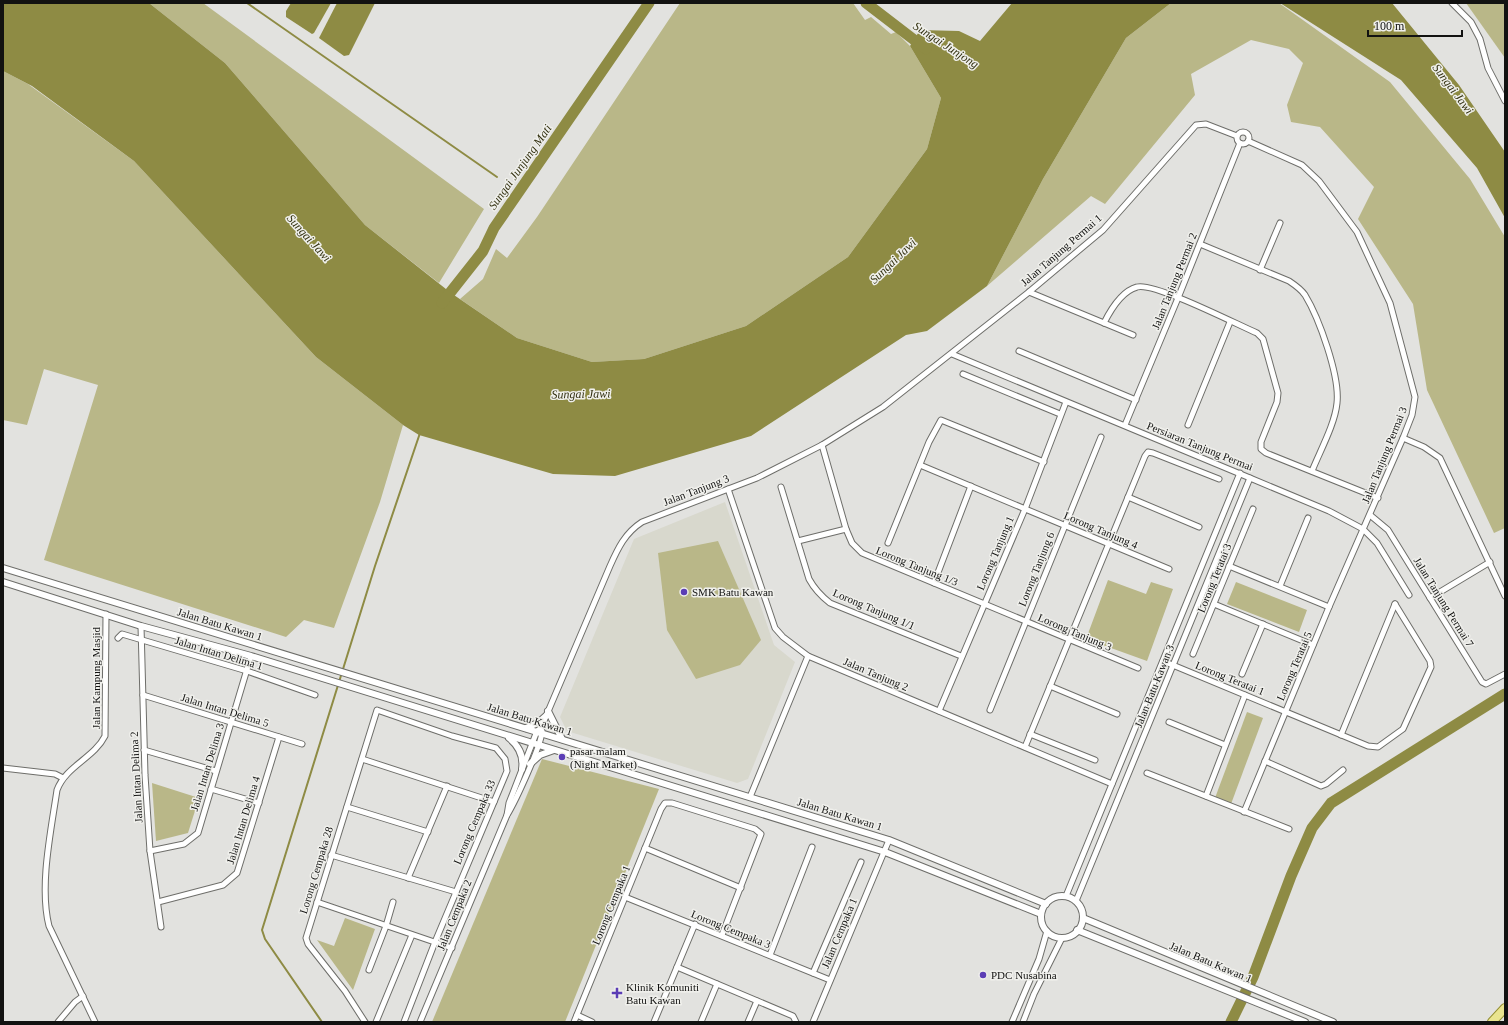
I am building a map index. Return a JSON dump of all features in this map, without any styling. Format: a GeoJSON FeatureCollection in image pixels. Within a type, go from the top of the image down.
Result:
{"type":"FeatureCollection","features":[{"type":"Feature","properties":{"kind":"main road"},"geometry":{"type":"LineString","coordinates":[[1492,1022],[1505,1008]]}},
{"type":"Feature","properties":{"kind":"street"},"geometry":{"type":"LineString","coordinates":[[1452,3],[1471,22],[1477,33],[1488,68],[1505,101]]}},
{"type":"Feature","properties":{"kind":"street","name":"Jalan Tanjung Permai 1"},"geometry":{"type":"LineString","coordinates":[[952,354],[1103,230],[1188,132],[1196,125],[1200,124],[1237,136]]}},
{"type":"Feature","properties":{"kind":"street"},"geometry":{"type":"LineString","coordinates":[[1245,132],[1248,135],[1248,141],[1244,144],[1240,143],[1237,140],[1237,136],[1239,133],[1245,132]]}},
{"type":"Feature","properties":{"kind":"street","name":"Jalan Tanjung Permai 3"},"geometry":{"type":"LineString","coordinates":[[1248,141],[1302,165],[1318,181],[1357,232],[1390,303],[1415,397],[1412,415],[1403,438],[1378,498],[1363,529]]}},
{"type":"Feature","properties":{"kind":"street","name":"Jalan Tanjung Permai 2"},"geometry":{"type":"LineString","coordinates":[[1124,425],[1136,400],[1178,298],[1240,143]]}},
{"type":"Feature","properties":{"kind":"street"},"geometry":{"type":"LineString","coordinates":[[1260,270],[1280,223]]}},
{"type":"Feature","properties":{"kind":"street"},"geometry":{"type":"LineString","coordinates":[[1200,244],[1289,281],[1305,295],[1325,342],[1336,381],[1336,410],[1312,471]]}},
{"type":"Feature","properties":{"kind":"street"},"geometry":{"type":"LineString","coordinates":[[1104,323],[1116,304],[1135,288],[1142,286],[1178,298],[1260,336],[1277,387],[1278,398],[1261,442],[1261,448],[1266,453],[1378,498]]}},
{"type":"Feature","properties":{"kind":"street"},"geometry":{"type":"LineString","coordinates":[[1029,292],[1133,335]]}},
{"type":"Feature","properties":{"kind":"street"},"geometry":{"type":"LineString","coordinates":[[1188,426],[1230,322]]}},
{"type":"Feature","properties":{"kind":"street"},"geometry":{"type":"LineString","coordinates":[[1019,351],[1136,400]]}},
{"type":"Feature","properties":{"kind":"street","name":"Persiaran Tanjung Permai"},"geometry":{"type":"LineString","coordinates":[[952,354],[1240,473],[1328,511],[1363,529],[1377,543],[1409,595]]}},
{"type":"Feature","properties":{"kind":"street","name":"Jalan Tanjung 3"},"geometry":{"type":"LineString","coordinates":[[540,731],[610,566],[626,535],[642,522],[756,478],[822,445],[883,407],[952,354]]}},
{"type":"Feature","properties":{"kind":"street"},"geometry":{"type":"LineString","coordinates":[[963,374],[1060,414]]}},
{"type":"Feature","properties":{"kind":"street","name":"Lorong Tanjung 1"},"geometry":{"type":"LineString","coordinates":[[939,711],[983,604],[1025,509],[1044,462],[1060,414],[1066,402]]}},
{"type":"Feature","properties":{"kind":"street"},"geometry":{"type":"LineString","coordinates":[[888,543],[938,422],[944,420],[1044,462]]}},
{"type":"Feature","properties":{"kind":"street","name":"Lorong Tanjung 6"},"geometry":{"type":"LineString","coordinates":[[990,710],[1101,437]]}},
{"type":"Feature","properties":{"kind":"street"},"geometry":{"type":"LineString","coordinates":[[1403,438],[1428,449],[1440,458],[1505,596]]}},
{"type":"Feature","properties":{"kind":"street","name":"Lorong Tanjung 1/3"},"geometry":{"type":"LineString","coordinates":[[822,445],[846,529],[852,543],[862,553],[983,604]]}},
{"type":"Feature","properties":{"kind":"street"},"geometry":{"type":"LineString","coordinates":[[1025,747],[1145,456],[1148,452],[1152,453],[1219,479]]}},
{"type":"Feature","properties":{"kind":"street","name":"Lorong Tanjung 4"},"geometry":{"type":"LineString","coordinates":[[920,464],[1169,569]]}},
{"type":"Feature","properties":{"kind":"street","name":"Jalan Batu Kawan 3"},"geometry":{"type":"LineString","coordinates":[[1066,896],[1240,473]]}},
{"type":"Feature","properties":{"kind":"street","name":"Jalan Batu Kawan 3"},"geometry":{"type":"LineString","coordinates":[[1076,901],[1250,478]]}},
{"type":"Feature","properties":{"kind":"street"},"geometry":{"type":"LineString","coordinates":[[934,583],[971,486]]}},
{"type":"Feature","properties":{"kind":"street","name":"Lorong Tanjung 1/1"},"geometry":{"type":"LineString","coordinates":[[781,487],[809,580],[814,589],[830,603],[961,656]]}},
{"type":"Feature","properties":{"kind":"street","name":"Jalan Tanjung 2"},"geometry":{"type":"LineString","coordinates":[[728,489],[775,628],[783,638],[808,656],[1112,784]]}},
{"type":"Feature","properties":{"kind":"street"},"geometry":{"type":"LineString","coordinates":[[1128,497],[1200,527]]}},
{"type":"Feature","properties":{"kind":"street","name":"Lorong Teratai 3"},"geometry":{"type":"LineString","coordinates":[[1193,654],[1253,509]]}},
{"type":"Feature","properties":{"kind":"street","name":"Jalan Tanjung Permai 7"},"geometry":{"type":"LineString","coordinates":[[1370,515],[1388,530],[1483,684],[1488,684],[1505,674]]}},
{"type":"Feature","properties":{"kind":"street"},"geometry":{"type":"LineString","coordinates":[[1280,586],[1308,518]]}},
{"type":"Feature","properties":{"kind":"street"},"geometry":{"type":"LineString","coordinates":[[798,541],[846,529]]}},
{"type":"Feature","properties":{"kind":"street","name":"Lorong Teratai 5"},"geometry":{"type":"LineString","coordinates":[[1244,812],[1363,529]]}},
{"type":"Feature","properties":{"kind":"street"},"geometry":{"type":"LineString","coordinates":[[1430,598],[1490,562]]}},
{"type":"Feature","properties":{"kind":"street"},"geometry":{"type":"LineString","coordinates":[[1229,566],[1329,607]]}},
{"type":"Feature","properties":{"kind":"street","name":"Jalan Batu Kawan 1"},"geometry":{"type":"LineString","coordinates":[[3,568],[328,668],[540,731],[889,840],[1046,904]]}},
{"type":"Feature","properties":{"kind":"street","name":"Jalan Batu Kawan 1"},"geometry":{"type":"LineString","coordinates":[[3,582],[141,626],[251,656],[884,852],[1041,914]]}},
{"type":"Feature","properties":{"kind":"street","name":"Lorong Tanjung 3"},"geometry":{"type":"LineString","coordinates":[[983,604],[1138,668]]}},
{"type":"Feature","properties":{"kind":"street"},"geometry":{"type":"LineString","coordinates":[[1214,604],[1313,645]]}},
{"type":"Feature","properties":{"kind":"street","name":"Lorong Teratai 1"},"geometry":{"type":"LineString","coordinates":[[1163,661],[1285,712],[1341,735],[1368,746],[1378,747],[1403,729],[1431,670],[1430,661],[1395,604],[1341,735]]}},
{"type":"Feature","properties":{"kind":"street","name":"Jalan Kampung Masjid"},"geometry":{"type":"LineString","coordinates":[[95,1022],[52,934],[46,914],[47,867],[57,790],[63,778],[99,745],[105,736],[106,614]]}},
{"type":"Feature","properties":{"kind":"street"},"geometry":{"type":"LineString","coordinates":[[1242,674],[1263,624]]}},
{"type":"Feature","properties":{"kind":"street","name":"Jalan Intan Delima 2"},"geometry":{"type":"LineString","coordinates":[[141,626],[144,750],[150,851],[162,927]]}},
{"type":"Feature","properties":{"kind":"street","name":"Jalan Intan Delima 1"},"geometry":{"type":"LineString","coordinates":[[118,638],[122,634],[247,671],[315,695]]}},
{"type":"Feature","properties":{"kind":"street","name":"Jalan Intan Delima 3"},"geometry":{"type":"LineString","coordinates":[[150,851],[184,844],[194,838],[198,833],[251,656]]}},
{"type":"Feature","properties":{"kind":"street"},"geometry":{"type":"LineString","coordinates":[[750,796],[808,656]]}},
{"type":"Feature","properties":{"kind":"street"},"geometry":{"type":"LineString","coordinates":[[1050,686],[1117,714]]}},
{"type":"Feature","properties":{"kind":"street","name":"Jalan Intan Delima 5"},"geometry":{"type":"LineString","coordinates":[[143,695],[302,744]]}},
{"type":"Feature","properties":{"kind":"street"},"geometry":{"type":"LineString","coordinates":[[1206,796],[1245,695]]}},
{"type":"Feature","properties":{"kind":"street","name":"Lorong Cempaka 28"},"geometry":{"type":"LineString","coordinates":[[365,1022],[345,991],[307,941],[307,934],[377,710]]}},
{"type":"Feature","properties":{"kind":"street","name":"Lorong Cempaka 33"},"geometry":{"type":"LineString","coordinates":[[377,710],[452,736],[496,748],[505,758],[507,771],[435,942],[404,1022]]}},
{"type":"Feature","properties":{"kind":"street"},"geometry":{"type":"LineString","coordinates":[[526,728],[538,723],[548,713],[562,739]]}},
{"type":"Feature","properties":{"kind":"street"},"geometry":{"type":"LineString","coordinates":[[1169,722],[1225,745]]}},
{"type":"Feature","properties":{"kind":"street","name":"Jalan Cempaka 2"},"geometry":{"type":"LineString","coordinates":[[420,1022],[452,948],[506,814],[522,769],[540,731]]}},
{"type":"Feature","properties":{"kind":"street"},"geometry":{"type":"LineString","coordinates":[[1030,734],[1095,760]]}},
{"type":"Feature","properties":{"kind":"street"},"geometry":{"type":"LineString","coordinates":[[506,735],[520,750],[523,760],[522,769]]}},
{"type":"Feature","properties":{"kind":"street","name":"Jalan Intan Delima 4"},"geometry":{"type":"LineString","coordinates":[[158,902],[222,885],[232,879],[240,867],[279,737]]}},
{"type":"Feature","properties":{"kind":"street","name":"Jalan Cempaka 2"},"geometry":{"type":"LineString","coordinates":[[506,814],[513,804],[530,764],[535,744]]}},
{"type":"Feature","properties":{"kind":"street"},"geometry":{"type":"LineString","coordinates":[[144,750],[216,771]]}},
{"type":"Feature","properties":{"kind":"street"},"geometry":{"type":"LineString","coordinates":[[530,764],[540,755],[554,750]]}},
{"type":"Feature","properties":{"kind":"street"},"geometry":{"type":"LineString","coordinates":[[362,759],[494,802]]}},
{"type":"Feature","properties":{"kind":"street"},"geometry":{"type":"LineString","coordinates":[[1265,762],[1322,786],[1343,770]]}},
{"type":"Feature","properties":{"kind":"street"},"geometry":{"type":"LineString","coordinates":[[3,768],[55,774],[63,778]]}},
{"type":"Feature","properties":{"kind":"street"},"geometry":{"type":"LineString","coordinates":[[1147,773],[1289,829]]}},
{"type":"Feature","properties":{"kind":"street"},"geometry":{"type":"LineString","coordinates":[[408,878],[446,786]]}},
{"type":"Feature","properties":{"kind":"street"},"geometry":{"type":"LineString","coordinates":[[211,789],[259,803]]}},
{"type":"Feature","properties":{"kind":"street","name":"Lorong Cempaka 1"},"geometry":{"type":"LineString","coordinates":[[574,1022],[662,806],[665,803],[672,803],[755,829],[760,832],[761,837],[741,888]]}},
{"type":"Feature","properties":{"kind":"street"},"geometry":{"type":"LineString","coordinates":[[347,807],[428,832]]}},
{"type":"Feature","properties":{"kind":"street","name":"Jalan Cempaka 1"},"geometry":{"type":"LineString","coordinates":[[813,1022],[889,840]]}},
{"type":"Feature","properties":{"kind":"street"},"geometry":{"type":"LineString","coordinates":[[770,955],[812,847]]}},
{"type":"Feature","properties":{"kind":"street"},"geometry":{"type":"LineString","coordinates":[[645,848],[741,888],[722,935]]}},
{"type":"Feature","properties":{"kind":"street"},"geometry":{"type":"LineString","coordinates":[[332,855],[456,892]]}},
{"type":"Feature","properties":{"kind":"street"},"geometry":{"type":"LineString","coordinates":[[813,973],[861,862]]}},
{"type":"Feature","properties":{"kind":"street"},"geometry":{"type":"LineString","coordinates":[[1066,896],[1076,901],[1082,912],[1082,918],[1077,930],[1068,937],[1062,938],[1051,935],[1047,931],[1043,926],[1041,914],[1046,904],[1055,897],[1066,896]]}},
{"type":"Feature","properties":{"kind":"street","name":"Lorong Cempaka 3"},"geometry":{"type":"LineString","coordinates":[[625,897],[695,924],[830,980]]}},
{"type":"Feature","properties":{"kind":"street"},"geometry":{"type":"LineString","coordinates":[[317,902],[452,948]]}},
{"type":"Feature","properties":{"kind":"street"},"geometry":{"type":"LineString","coordinates":[[369,970],[386,926],[393,902]]}},
{"type":"Feature","properties":{"kind":"street","name":"Jalan Batu Kawan 1"},"geometry":{"type":"LineString","coordinates":[[1082,918],[1333,1022]]}},
{"type":"Feature","properties":{"kind":"street"},"geometry":{"type":"LineString","coordinates":[[654,1022],[695,924]]}},
{"type":"Feature","properties":{"kind":"street","name":"Jalan Batu Kawan 1"},"geometry":{"type":"LineString","coordinates":[[1077,930],[1305,1022]]}},
{"type":"Feature","properties":{"kind":"street"},"geometry":{"type":"LineString","coordinates":[[1012,1022],[1039,959],[1047,931]]}},
{"type":"Feature","properties":{"kind":"street"},"geometry":{"type":"LineString","coordinates":[[376,1022],[412,935]]}},
{"type":"Feature","properties":{"kind":"street"},"geometry":{"type":"LineString","coordinates":[[1023,1022],[1034,994],[1062,938]]}},
{"type":"Feature","properties":{"kind":"street"},"geometry":{"type":"LineString","coordinates":[[677,967],[793,1016],[796,1022]]}},
{"type":"Feature","properties":{"kind":"street"},"geometry":{"type":"LineString","coordinates":[[701,1022],[717,984]]}},
{"type":"Feature","properties":{"kind":"street"},"geometry":{"type":"LineString","coordinates":[[58,1022],[75,1002],[83,996]]}},
{"type":"Feature","properties":{"kind":"street"},"geometry":{"type":"LineString","coordinates":[[748,1022],[757,1001]]}},
{"type":"Feature","properties":{"kind":"street"},"geometry":{"type":"LineString","coordinates":[[577,1015],[592,1022]]}},
{"type":"Feature","properties":{"kind":"shaded area"},"geometry":{"type":"Polygon","coordinates":[[[149,3],[203,3],[484,209],[439,283],[365,225],[225,63],[149,3]]]}},
{"type":"Feature","properties":{"kind":"shaded area"},"geometry":{"type":"Polygon","coordinates":[[[680,3],[853,3],[865,20],[871,17],[891,34],[896,32],[910,46],[941,98],[927,149],[848,257],[746,326],[644,359],[592,362],[517,338],[460,299],[483,279],[496,249],[507,258],[537,217],[680,3]]]}},
{"type":"Feature","properties":{"kind":"shaded area"},"geometry":{"type":"Polygon","coordinates":[[[1171,3],[1279,3],[1390,82],[1470,179],[1505,237],[1505,528],[1494,533],[1427,390],[1413,304],[1358,219],[1374,187],[1320,127],[1291,122],[1287,105],[1303,63],[1289,49],[1251,40],[1191,74],[1195,95],[1105,204],[1091,196],[987,286],[1043,179],[1126,38],[1171,3]]]}},
{"type":"Feature","properties":{"kind":"shaded area"},"geometry":{"type":"Polygon","coordinates":[[[1466,3],[1505,3],[1505,58],[1466,3]]]}},
{"type":"Feature","properties":{"kind":"shaded area"},"geometry":{"type":"Polygon","coordinates":[[[3,71],[28,84],[134,161],[316,357],[403,425],[380,502],[334,628],[304,620],[286,637],[44,560],[98,385],[44,369],[27,425],[3,420],[3,71]]]}},
{"type":"Feature","properties":{"kind":"shaded area","name":"SMK Batu Kawan"},"geometry":{"type":"Polygon","coordinates":[[[725,502],[774,645],[795,662],[748,779],[737,783],[567,731],[560,717],[634,539],[725,502]]]}},
{"type":"Feature","properties":{"kind":"shaded area"},"geometry":{"type":"Polygon","coordinates":[[[718,541],[761,640],[740,665],[696,679],[667,630],[658,553],[718,541]]]}},
{"type":"Feature","properties":{"kind":"shaded area"},"geometry":{"type":"Polygon","coordinates":[[[1108,580],[1146,594],[1151,582],[1173,589],[1147,661],[1086,639],[1108,580]]]}},
{"type":"Feature","properties":{"kind":"shaded area"},"geometry":{"type":"Polygon","coordinates":[[[1236,582],[1307,610],[1299,632],[1227,604],[1236,582]]]}},
{"type":"Feature","properties":{"kind":"shaded area"},"geometry":{"type":"Polygon","coordinates":[[[1247,712],[1263,718],[1231,804],[1215,798],[1247,712]]]}},
{"type":"Feature","properties":{"kind":"shaded area"},"geometry":{"type":"Polygon","coordinates":[[[542,759],[659,789],[565,1022],[432,1022],[542,759]]]}},
{"type":"Feature","properties":{"kind":"shaded area"},"geometry":{"type":"Polygon","coordinates":[[[152,783],[199,798],[188,833],[156,841],[152,783]]]}},
{"type":"Feature","properties":{"kind":"shaded area"},"geometry":{"type":"Polygon","coordinates":[[[345,918],[375,929],[353,990],[317,940],[334,946],[345,918]]]}},
{"type":"Feature","properties":{"kind":"water","name":"Sungai Jawi"},"geometry":{"type":"Polygon","coordinates":[[[3,3],[149,3],[225,63],[365,225],[451,293],[517,338],[592,362],[644,359],[746,326],[848,257],[927,149],[941,98],[910,46],[920,30],[959,31],[980,41],[1012,3],[1171,3],[1126,38],[1043,179],[987,286],[927,331],[906,335],[751,436],[615,476],[553,474],[419,435],[403,425],[316,357],[134,161],[32,86],[3,71],[3,3]]]}},
{"type":"Feature","properties":{"kind":"water"},"geometry":{"type":"Polygon","coordinates":[[[291,3],[331,3],[312,34],[286,17],[286,11],[291,3]]]}},
{"type":"Feature","properties":{"kind":"water"},"geometry":{"type":"Polygon","coordinates":[[[337,3],[375,3],[349,55],[344,56],[319,38],[337,3]]]}},
{"type":"Feature","properties":{"kind":"water","name":"Sungai Jawi"},"geometry":{"type":"Polygon","coordinates":[[[1280,3],[1392,3],[1459,85],[1505,152],[1505,218],[1477,168],[1401,80],[1280,3]]]}},
{"type":"Feature","properties":{"kind":"waterway"},"geometry":{"type":"LineString","coordinates":[[247,3],[497,177]]}},
{"type":"Feature","properties":{"kind":"waterway","name":"Sungai Junjung Mati"},"geometry":{"type":"LineString","coordinates":[[442,303],[483,251],[494,228],[649,3]]}},
{"type":"Feature","properties":{"kind":"waterway","name":"Sungai Junjong"},"geometry":{"type":"LineString","coordinates":[[866,3],[926,49]]}},
{"type":"Feature","properties":{"kind":"waterway"},"geometry":{"type":"LineString","coordinates":[[322,1022],[265,939],[262,930],[375,566],[420,433]]}},
{"type":"Feature","properties":{"kind":"waterway"},"geometry":{"type":"LineString","coordinates":[[1231,1022],[1253,977],[1291,876],[1312,828],[1331,803],[1505,694]]}},
{"type":"Feature","properties":{"kind":"place","name":"SMK Batu Kawan"},"geometry":{"type":"Point","coordinates":[684,592]}},
{"type":"Feature","properties":{"kind":"place","name":"pasar malam (Night Market)"},"geometry":{"type":"Point","coordinates":[562,757]}},
{"type":"Feature","properties":{"kind":"place","name":"PDC Nusabina"},"geometry":{"type":"Point","coordinates":[983,975]}},
{"type":"Feature","properties":{"kind":"place","name":"Klinik Komuniti Batu Kawan"},"geometry":{"type":"Point","coordinates":[617,993]}}]}
